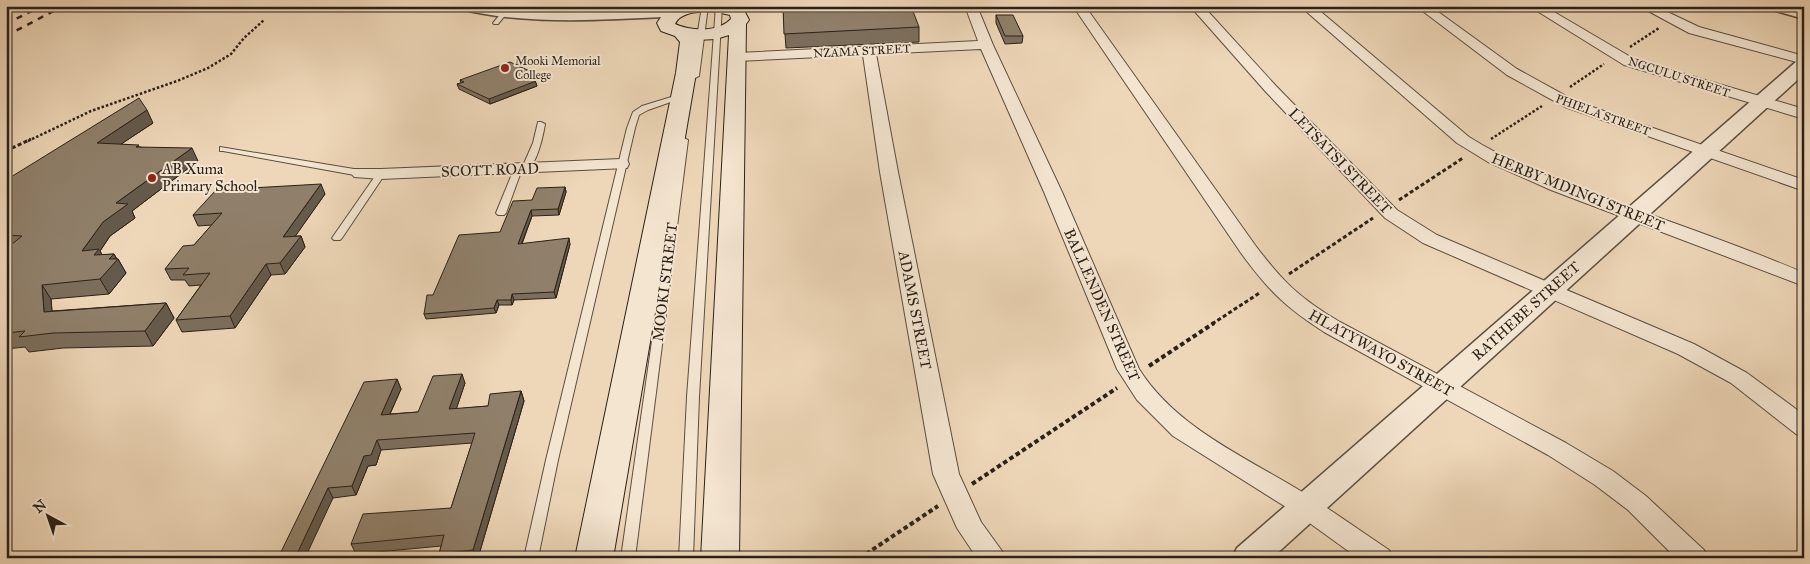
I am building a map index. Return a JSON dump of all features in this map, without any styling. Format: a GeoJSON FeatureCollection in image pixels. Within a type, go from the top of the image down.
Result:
{"type":"FeatureCollection","features":[{"type":"Feature","properties":{"kind":"main road"},"geometry":{"type":"LineString","coordinates":[[705,6],[708,21]]}},
{"type":"Feature","properties":{"kind":"main road","name":"MOOKI STREET"},"geometry":{"type":"LineString","coordinates":[[594,558],[686,73],[688,41],[708,21]]}},
{"type":"Feature","properties":{"kind":"main road","name":"MOOKI STREET"},"geometry":{"type":"LineString","coordinates":[[708,21],[720,558]]}},
{"type":"Feature","properties":{"kind":"street"},"geometry":{"type":"LineString","coordinates":[[260,6],[282,6]]}},
{"type":"Feature","properties":{"kind":"street"},"geometry":{"type":"LineString","coordinates":[[468,6],[500,17],[610,12],[638,19],[708,21]]}},
{"type":"Feature","properties":{"kind":"street","name":"BALLENDEN STREET"},"geometry":{"type":"LineString","coordinates":[[971,6],[986,45],[1128,369],[1139,388],[1164,416],[1181,430],[1306,507],[1379,558]]}},
{"type":"Feature","properties":{"kind":"street","name":"HLATYWAYO STREET"},"geometry":{"type":"LineString","coordinates":[[1079,6],[1248,249],[1270,279],[1287,296],[1332,327],[1557,448],[1604,478],[1638,503],[1694,558]]}},
{"type":"Feature","properties":{"kind":"street","name":"LETSATSI STREET"},"geometry":{"type":"LineString","coordinates":[[1196,6],[1271,89],[1390,214],[1430,239],[1686,350],[1739,378],[1804,428]]}},
{"type":"Feature","properties":{"kind":"street","name":"HERBY MDINGI STREET"},"geometry":{"type":"LineString","coordinates":[[1306,6],[1463,140],[1481,152],[1523,172],[1804,280]]}},
{"type":"Feature","properties":{"kind":"street","name":"PHIELA STREET"},"geometry":{"type":"LineString","coordinates":[[1422,6],[1522,78],[1552,96],[1804,186]]}},
{"type":"Feature","properties":{"kind":"street","name":"NGCULU STREET"},"geometry":{"type":"LineString","coordinates":[[1535,6],[1629,62],[1804,114]]}},
{"type":"Feature","properties":{"kind":"street"},"geometry":{"type":"LineString","coordinates":[[1645,6],[1694,30],[1804,60]]}},
{"type":"Feature","properties":{"kind":"street"},"geometry":{"type":"LineString","coordinates":[[1775,6],[1804,14]]}},
{"type":"Feature","properties":{"kind":"street","name":"NZAMA STREET"},"geometry":{"type":"LineString","coordinates":[[708,21],[869,51],[986,45]]}},
{"type":"Feature","properties":{"kind":"street","name":"ADAMS STREET"},"geometry":{"type":"LineString","coordinates":[[869,51],[889,172],[946,474],[970,528],[993,558]]}},
{"type":"Feature","properties":{"kind":"street","name":"RATHEBE STREET"},"geometry":{"type":"LineString","coordinates":[[1249,558],[1804,64]]}},
{"type":"Feature","properties":{"kind":"street","name":"SCOTT ROAD"},"geometry":{"type":"LineString","coordinates":[[360,173],[380,174],[621,164]]}},
{"type":"Feature","properties":{"kind":"lane","name":"MOOKI STREET"},"geometry":{"type":"LineString","coordinates":[[686,558],[708,21],[705,6]]}},
{"type":"Feature","properties":{"kind":"lane","name":"MOOKI STREET"},"geometry":{"type":"LineString","coordinates":[[628,558],[678,181],[708,21]]}},
{"type":"Feature","properties":{"kind":"lane"},"geometry":{"type":"LineString","coordinates":[[531,558],[621,164],[636,114],[659,102],[681,97]]}},
{"type":"Feature","properties":{"kind":"lane"},"geometry":{"type":"LineString","coordinates":[[501,213],[522,168],[537,143],[541,124]]}},
{"type":"Feature","properties":{"kind":"lane"},"geometry":{"type":"LineString","coordinates":[[223,149],[360,173]]}},
{"type":"Feature","properties":{"kind":"lane"},"geometry":{"type":"LineString","coordinates":[[337,238],[380,174]]}},
{"type":"Feature","properties":{"kind":"path"},"geometry":{"type":"LineString","coordinates":[[6,151],[91,111],[177,81],[208,68],[231,54],[244,38],[265,20]]}},
{"type":"Feature","properties":{"kind":"building"},"geometry":{"type":"Polygon","coordinates":[[[783,6],[911,6],[919,27],[784,34],[783,6]]]}},
{"type":"Feature","properties":{"kind":"building"},"geometry":{"type":"Polygon","coordinates":[[[996,15],[1013,15],[1023,36],[1005,36],[996,15]]]}},
{"type":"Feature","properties":{"kind":"building"},"geometry":{"type":"Polygon","coordinates":[[[510,62],[534,73],[528,75],[536,81],[489,99],[457,84],[464,82],[460,80],[510,62]]]}},
{"type":"Feature","properties":{"kind":"building"},"geometry":{"type":"Polygon","coordinates":[[[139,98],[147,110],[97,143],[139,145],[136,147],[192,148],[116,203],[128,204],[103,222],[82,251],[99,249],[94,255],[114,254],[109,259],[118,259],[100,279],[42,285],[44,312],[166,303],[145,331],[53,333],[19,337],[25,331],[6,333],[6,249],[22,236],[6,235],[6,180],[139,98]]]}},
{"type":"Feature","properties":{"kind":"building"},"geometry":{"type":"Polygon","coordinates":[[[321,184],[283,237],[301,236],[280,263],[266,264],[230,316],[176,320],[210,273],[183,275],[189,268],[165,269],[183,246],[194,245],[222,213],[193,215],[216,190],[321,184]]]}},
{"type":"Feature","properties":{"kind":"building"},"geometry":{"type":"Polygon","coordinates":[[[565,187],[558,209],[531,210],[518,244],[569,238],[554,292],[512,294],[511,300],[497,300],[494,308],[424,314],[427,295],[433,295],[459,235],[500,232],[513,201],[532,200],[537,188],[565,187]]]}},
{"type":"Feature","properties":{"kind":"building"},"geometry":{"type":"Polygon","coordinates":[[[462,374],[449,409],[488,406],[490,394],[521,391],[473,550],[439,554],[444,535],[351,544],[363,514],[451,508],[475,433],[377,440],[371,455],[364,456],[352,486],[328,488],[295,558],[278,558],[364,382],[397,379],[381,415],[418,412],[433,376],[462,374]]]}},
{"type":"Feature","properties":{"kind":"railway"},"geometry":{"type":"LineString","coordinates":[[6,24],[41,6]]}},
{"type":"Feature","properties":{"kind":"railway"},"geometry":{"type":"LineString","coordinates":[[6,36],[63,6]]}},
{"type":"Feature","properties":{"kind":"place","name":"Mooki Memorial College"},"geometry":{"type":"Point","coordinates":[505,68]}},
{"type":"Feature","properties":{"kind":"place","name":"AB Xuma Primary School"},"geometry":{"type":"Point","coordinates":[152,178]}}]}
